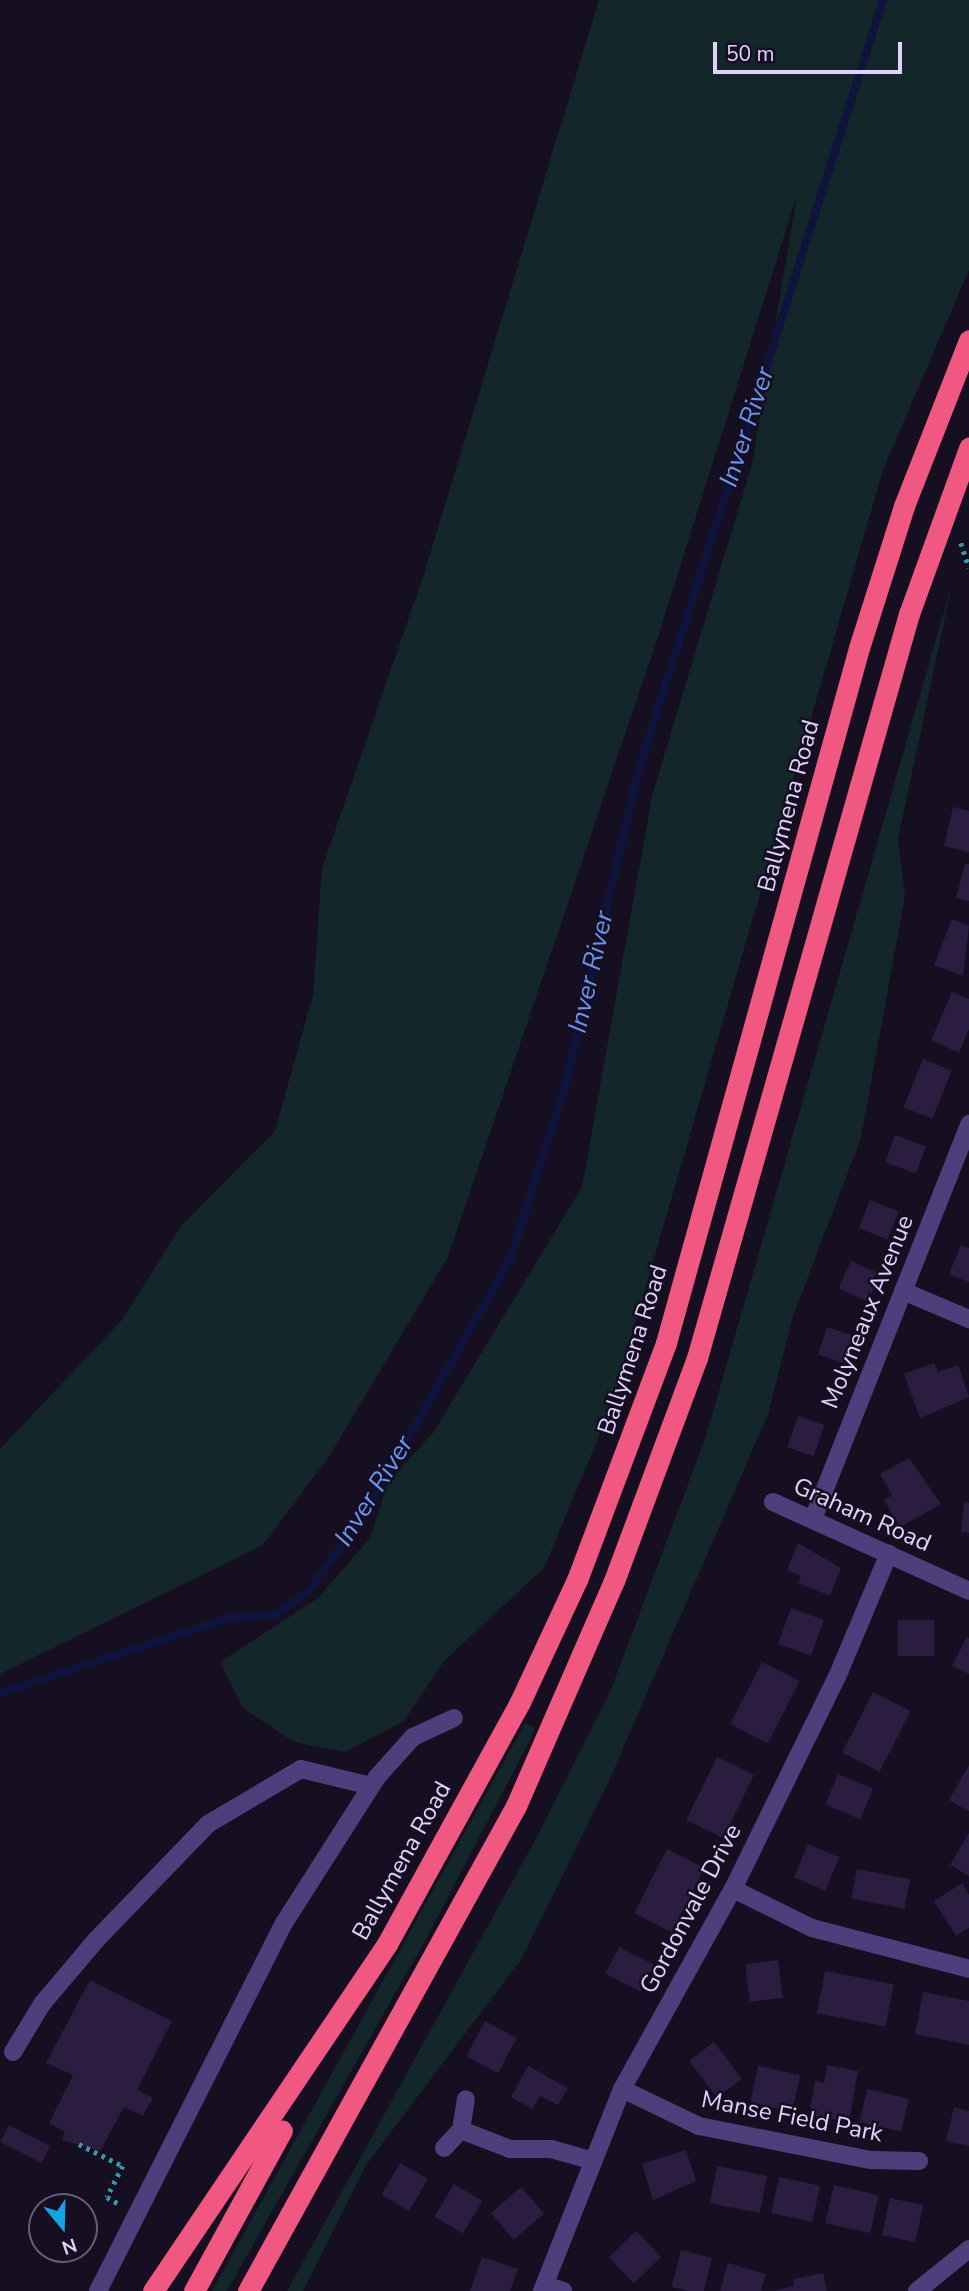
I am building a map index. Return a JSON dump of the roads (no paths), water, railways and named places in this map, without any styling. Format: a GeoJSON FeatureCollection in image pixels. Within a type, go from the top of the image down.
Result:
{"type":"FeatureCollection","features":[{"type":"Feature","properties":{"kind":"highway","name":"Ballymena Road"},"geometry":{"type":"LineString","coordinates":[[153,2291],[387,1944],[520,1702],[632,1441],[701,1227],[859,648],[904,506],[969,340]]}},
{"type":"Feature","properties":{"kind":"highway"},"geometry":{"type":"LineString","coordinates":[[248,2291],[516,1806],[614,1581],[697,1358],[909,614],[969,448]]}},
{"type":"Feature","properties":{"kind":"highway"},"geometry":{"type":"LineString","coordinates":[[194,2291],[387,1944]]}},
{"type":"Feature","properties":{"kind":"street","name":"Molyneaux Avenue"},"geometry":{"type":"LineString","coordinates":[[813,1519],[969,1124]]}},
{"type":"Feature","properties":{"kind":"street"},"geometry":{"type":"LineString","coordinates":[[903,1292],[969,1319]]}},
{"type":"Feature","properties":{"kind":"street","name":"Graham Road"},"geometry":{"type":"LineString","coordinates":[[773,1502],[969,1591]]}},
{"type":"Feature","properties":{"kind":"street","name":"Gordonvale Drive"},"geometry":{"type":"LineString","coordinates":[[544,2288],[590,2160],[622,2089],[733,1889],[837,1677],[889,1553]]}},
{"type":"Feature","properties":{"kind":"street"},"geometry":{"type":"LineString","coordinates":[[98,2291],[139,2215],[284,1923],[370,1786],[413,1737],[454,1718]]}},
{"type":"Feature","properties":{"kind":"street"},"geometry":{"type":"LineString","coordinates":[[13,2052],[42,2004],[96,1940],[208,1824],[300,1769],[370,1786]]}},
{"type":"Feature","properties":{"kind":"street"},"geometry":{"type":"LineString","coordinates":[[733,1889],[812,1928],[969,1969]]}},
{"type":"Feature","properties":{"kind":"street","name":"Manse Field Park"},"geometry":{"type":"LineString","coordinates":[[622,2089],[699,2126],[870,2160],[919,2161]]}},
{"type":"Feature","properties":{"kind":"street"},"geometry":{"type":"LineString","coordinates":[[444,2148],[461,2130],[466,2099]]}},
{"type":"Feature","properties":{"kind":"street"},"geometry":{"type":"LineString","coordinates":[[461,2130],[510,2149],[551,2149],[590,2160]]}},
{"type":"Feature","properties":{"kind":"street"},"geometry":{"type":"LineString","coordinates":[[917,2291],[969,2249]]}},
{"type":"Feature","properties":{"kind":"street"},"geometry":{"type":"LineString","coordinates":[[544,2288],[563,2291]]}},
{"type":"Feature","properties":{"kind":"waterway","name":"Inver River"},"geometry":{"type":"LineString","coordinates":[[0,1693],[229,1618],[275,1615],[309,1591],[370,1504],[510,1260],[564,1090],[638,771],[883,0]]}}]}
